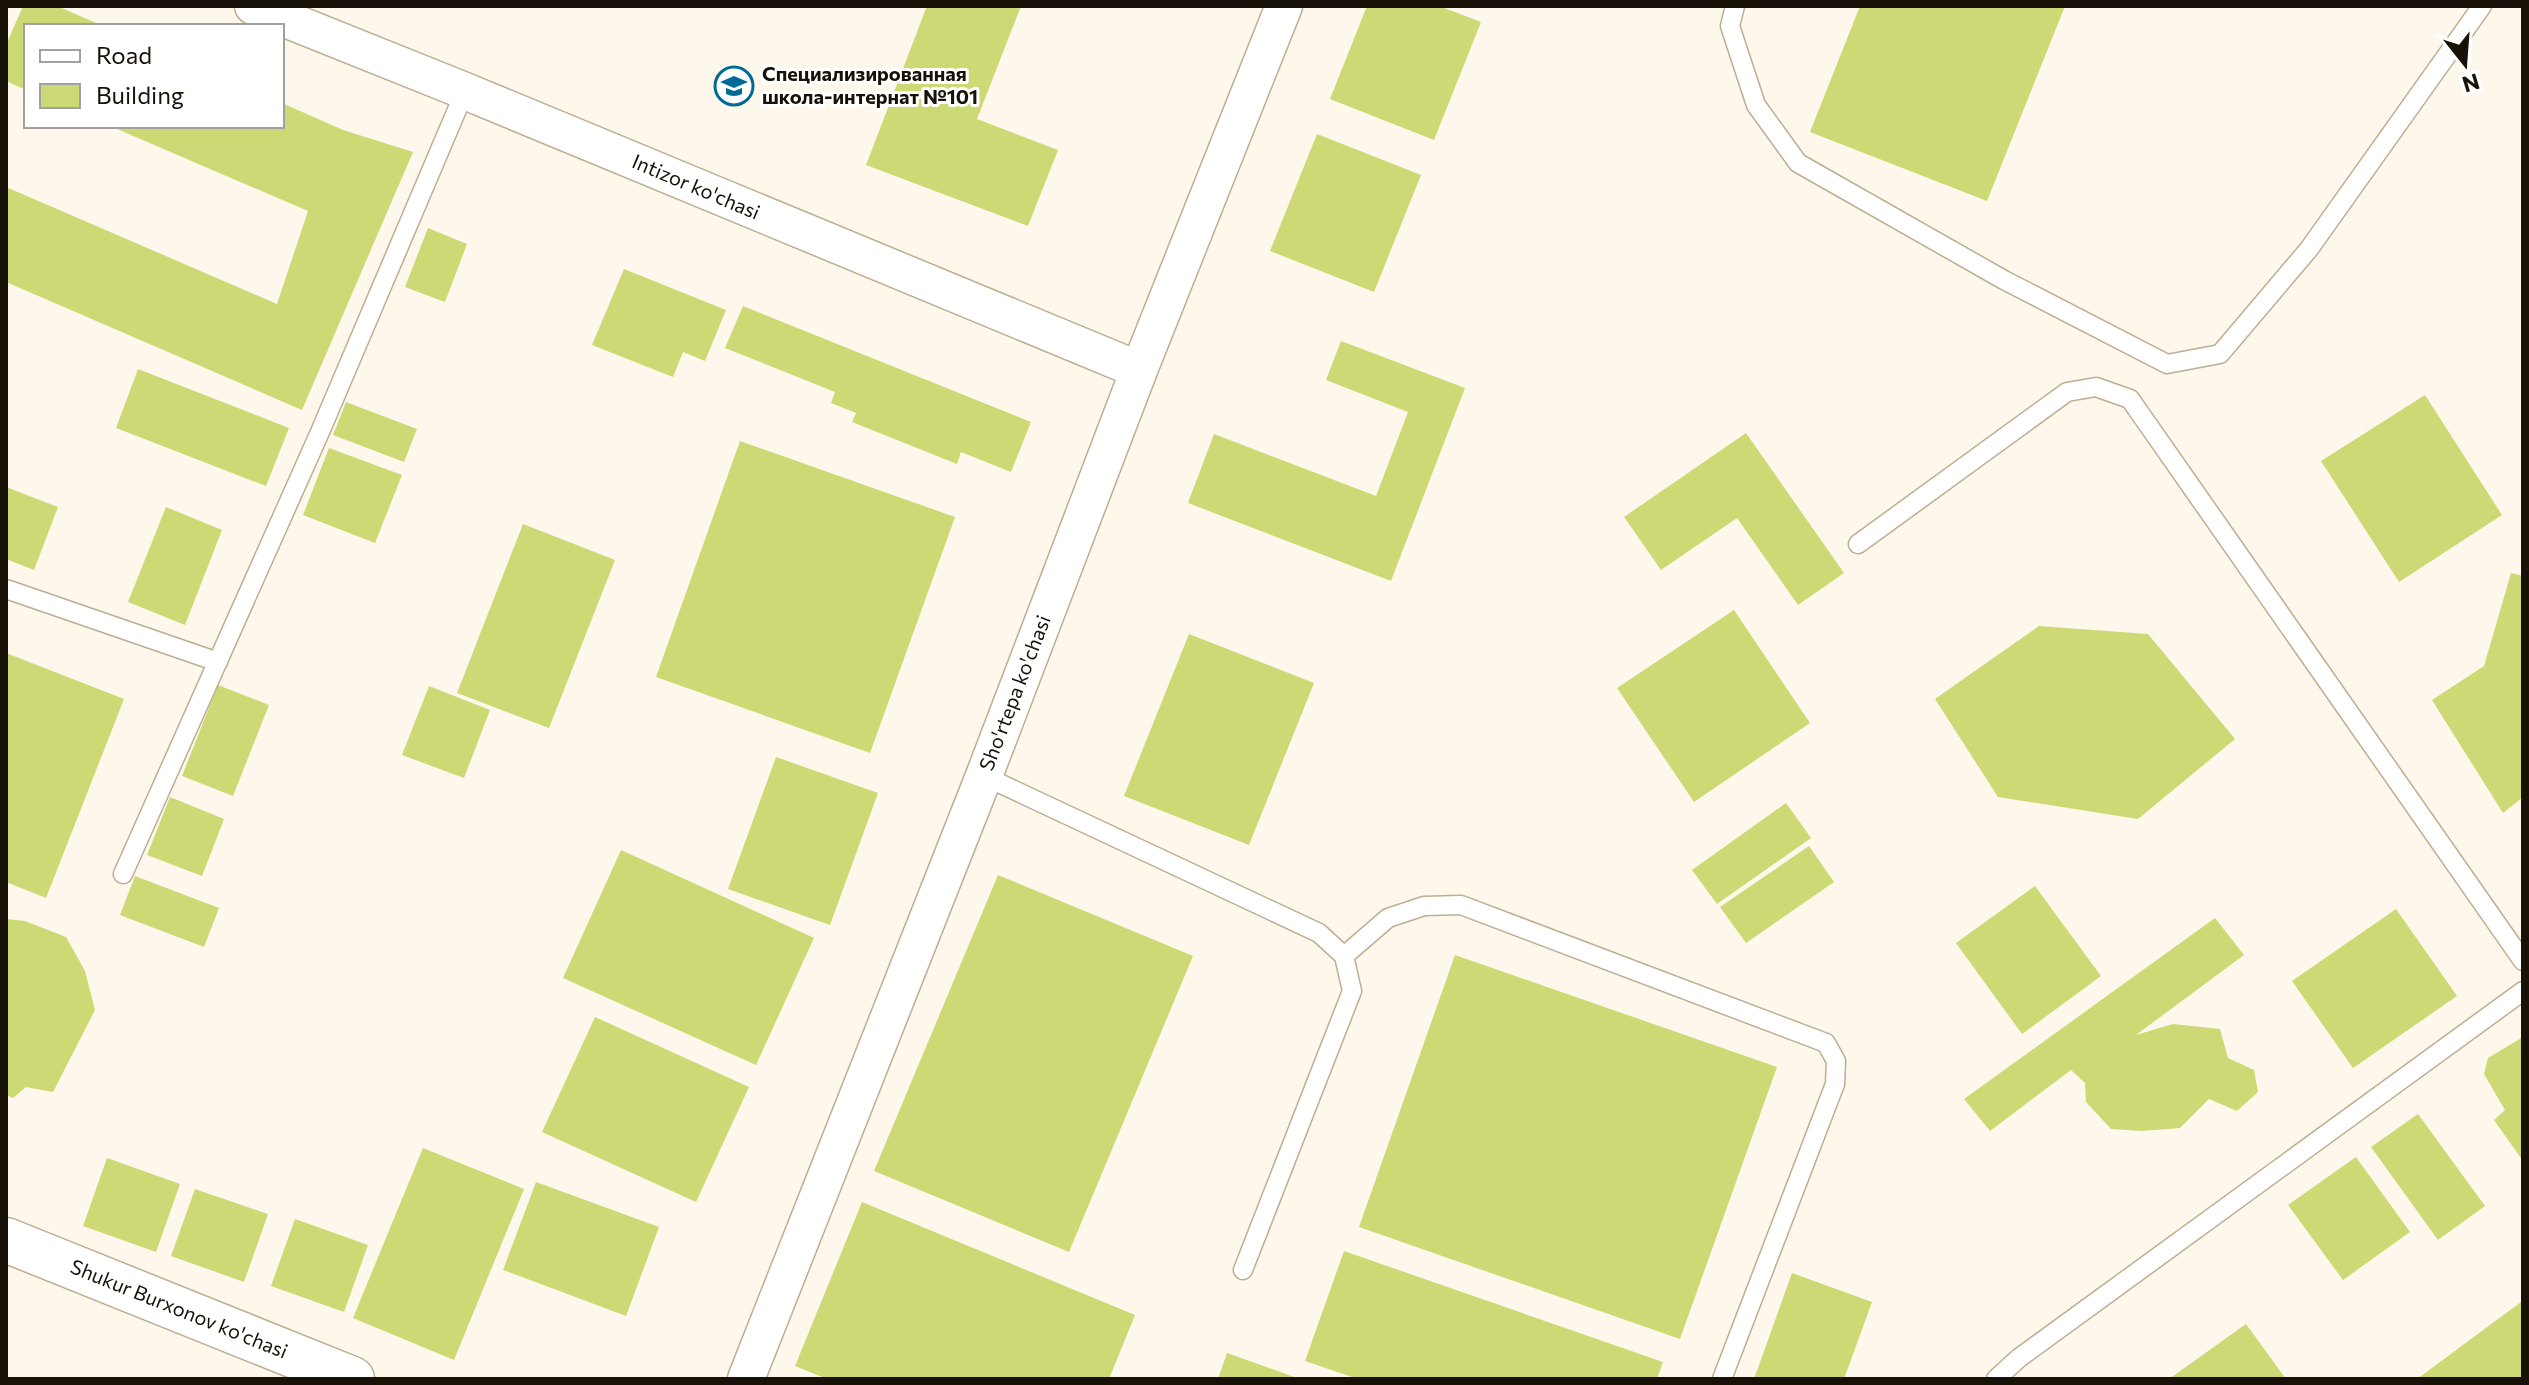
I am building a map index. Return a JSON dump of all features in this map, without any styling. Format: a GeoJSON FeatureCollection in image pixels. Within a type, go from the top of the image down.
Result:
{"type":"FeatureCollection","features":[{"type":"Feature","properties":{"kind":"street","name":"Intizor ko'chasi"},"geometry":{"type":"LineString","coordinates":[[253,6],[1139,370]]}},
{"type":"Feature","properties":{"kind":"street","name":"Sho'rtepa ko'chasi"},"geometry":{"type":"LineString","coordinates":[[746,1379],[1284,6]]}},
{"type":"Feature","properties":{"kind":"street","name":"Shukur Burxonov ko'chasi"},"geometry":{"type":"LineString","coordinates":[[6,1240],[352,1379]]}},
{"type":"Feature","properties":{"kind":"lane"},"geometry":{"type":"LineString","coordinates":[[1735,6],[1730,26],[1756,105],[1798,163],[2004,280],[2167,364],[2220,354],[2309,249],[2482,6]]}},
{"type":"Feature","properties":{"kind":"lane"},"geometry":{"type":"LineString","coordinates":[[123,874],[320,432],[465,91]]}},
{"type":"Feature","properties":{"kind":"lane"},"geometry":{"type":"LineString","coordinates":[[1858,544],[2067,392],[2096,387],[2130,399],[2523,961]]}},
{"type":"Feature","properties":{"kind":"lane"},"geometry":{"type":"LineString","coordinates":[[6,589],[218,662]]}},
{"type":"Feature","properties":{"kind":"lane"},"geometry":{"type":"LineString","coordinates":[[984,776],[1319,933],[1344,956],[1352,991],[1243,1270]]}},
{"type":"Feature","properties":{"kind":"lane"},"geometry":{"type":"LineString","coordinates":[[1344,956],[1388,918],[1424,906],[1461,905],[1826,1043],[1836,1061],[1835,1084],[1722,1379]]}},
{"type":"Feature","properties":{"kind":"lane"},"geometry":{"type":"LineString","coordinates":[[1996,1379],[2019,1358],[2523,991]]}},
{"type":"Feature","properties":{"kind":"building"},"geometry":{"type":"Polygon","coordinates":[[[23,6],[57,6],[98,24],[24,24],[24,89],[6,81],[6,45],[23,6]]]}},
{"type":"Feature","properties":{"kind":"building"},"geometry":{"type":"Polygon","coordinates":[[[927,6],[1021,6],[977,119],[1058,150],[1028,226],[866,165],[927,6]]]}},
{"type":"Feature","properties":{"kind":"building"},"geometry":{"type":"Polygon","coordinates":[[[1367,6],[1439,6],[1481,22],[1434,140],[1330,99],[1367,6]]]}},
{"type":"Feature","properties":{"kind":"building"},"geometry":{"type":"Polygon","coordinates":[[[1860,6],[2065,6],[1987,201],[1810,132],[1860,6]]]}},
{"type":"Feature","properties":{"kind":"building"},"geometry":{"type":"Polygon","coordinates":[[[284,104],[343,130],[413,152],[302,410],[6,282],[6,187],[277,304],[308,211],[115,128],[284,128],[284,104]]]}},
{"type":"Feature","properties":{"kind":"building"},"geometry":{"type":"Polygon","coordinates":[[[1317,134],[1421,175],[1374,292],[1270,251],[1317,134]]]}},
{"type":"Feature","properties":{"kind":"building"},"geometry":{"type":"Polygon","coordinates":[[[428,228],[467,244],[445,302],[405,287],[428,228]]]}},
{"type":"Feature","properties":{"kind":"building"},"geometry":{"type":"Polygon","coordinates":[[[624,269],[726,310],[705,361],[683,352],[673,377],[592,345],[624,269]]]}},
{"type":"Feature","properties":{"kind":"building"},"geometry":{"type":"Polygon","coordinates":[[[743,306],[1031,422],[1011,472],[961,452],[957,464],[852,422],[856,413],[831,403],[835,392],[725,348],[743,306]]]}},
{"type":"Feature","properties":{"kind":"building"},"geometry":{"type":"Polygon","coordinates":[[[1341,341],[1465,388],[1391,581],[1188,503],[1214,434],[1376,496],[1408,412],[1326,380],[1341,341]]]}},
{"type":"Feature","properties":{"kind":"building"},"geometry":{"type":"Polygon","coordinates":[[[138,369],[289,428],[266,486],[116,428],[138,369]]]}},
{"type":"Feature","properties":{"kind":"building"},"geometry":{"type":"Polygon","coordinates":[[[2425,395],[2502,515],[2399,582],[2321,461],[2425,395]]]}},
{"type":"Feature","properties":{"kind":"building"},"geometry":{"type":"Polygon","coordinates":[[[346,402],[417,429],[404,462],[333,435],[346,402]]]}},
{"type":"Feature","properties":{"kind":"building"},"geometry":{"type":"Polygon","coordinates":[[[1746,433],[1844,573],[1798,605],[1737,518],[1661,570],[1624,517],[1746,433]]]}},
{"type":"Feature","properties":{"kind":"building"},"geometry":{"type":"Polygon","coordinates":[[[740,441],[955,517],[870,753],[656,677],[740,441]]]}},
{"type":"Feature","properties":{"kind":"building"},"geometry":{"type":"Polygon","coordinates":[[[329,448],[402,475],[375,543],[303,515],[329,448]]]}},
{"type":"Feature","properties":{"kind":"building"},"geometry":{"type":"Polygon","coordinates":[[[6,487],[58,507],[34,570],[6,559],[6,487]]]}},
{"type":"Feature","properties":{"kind":"building"},"geometry":{"type":"Polygon","coordinates":[[[166,507],[222,530],[185,625],[128,602],[166,507]]]}},
{"type":"Feature","properties":{"kind":"building"},"geometry":{"type":"Polygon","coordinates":[[[523,524],[615,560],[549,728],[457,693],[523,524]]]}},
{"type":"Feature","properties":{"kind":"building"},"geometry":{"type":"Polygon","coordinates":[[[2511,573],[2523,576],[2523,797],[2503,813],[2432,700],[2484,666],[2511,573]]]}},
{"type":"Feature","properties":{"kind":"building"},"geometry":{"type":"Polygon","coordinates":[[[1734,610],[1810,723],[1694,802],[1617,688],[1734,610]]]}},
{"type":"Feature","properties":{"kind":"building"},"geometry":{"type":"Polygon","coordinates":[[[2039,626],[2148,634],[2235,739],[2138,819],[1998,797],[1935,699],[2039,626]]]}},
{"type":"Feature","properties":{"kind":"building"},"geometry":{"type":"Polygon","coordinates":[[[1189,634],[1314,683],[1249,845],[1124,796],[1189,634]]]}},
{"type":"Feature","properties":{"kind":"building"},"geometry":{"type":"Polygon","coordinates":[[[6,653],[124,699],[46,898],[6,882],[6,653]]]}},
{"type":"Feature","properties":{"kind":"building"},"geometry":{"type":"Polygon","coordinates":[[[218,685],[269,705],[233,796],[182,776],[218,685]]]}},
{"type":"Feature","properties":{"kind":"building"},"geometry":{"type":"Polygon","coordinates":[[[429,686],[490,710],[464,778],[402,755],[429,686]]]}},
{"type":"Feature","properties":{"kind":"building"},"geometry":{"type":"Polygon","coordinates":[[[776,757],[878,793],[830,925],[728,889],[776,757]]]}},
{"type":"Feature","properties":{"kind":"building"},"geometry":{"type":"Polygon","coordinates":[[[170,797],[224,819],[202,876],[147,855],[170,797]]]}},
{"type":"Feature","properties":{"kind":"building"},"geometry":{"type":"Polygon","coordinates":[[[1786,803],[1811,838],[1717,904],[1692,870],[1786,803]]]}},
{"type":"Feature","properties":{"kind":"building"},"geometry":{"type":"Polygon","coordinates":[[[1809,846],[1834,882],[1746,943],[1720,907],[1809,846]]]}},
{"type":"Feature","properties":{"kind":"building"},"geometry":{"type":"Polygon","coordinates":[[[621,850],[814,938],[756,1065],[563,978],[621,850]]]}},
{"type":"Feature","properties":{"kind":"building"},"geometry":{"type":"Polygon","coordinates":[[[998,875],[1193,956],[1069,1252],[874,1171],[998,875]]]}},
{"type":"Feature","properties":{"kind":"building"},"geometry":{"type":"Polygon","coordinates":[[[135,876],[219,908],[204,947],[120,915],[135,876]]]}},
{"type":"Feature","properties":{"kind":"building"},"geometry":{"type":"Polygon","coordinates":[[[2035,886],[2101,976],[2022,1034],[1956,943],[2035,886]]]}},
{"type":"Feature","properties":{"kind":"building"},"geometry":{"type":"Polygon","coordinates":[[[2396,909],[2457,996],[2353,1068],[2292,981],[2396,909]]]}},
{"type":"Feature","properties":{"kind":"building"},"geometry":{"type":"Polygon","coordinates":[[[2215,918],[2244,955],[2136,1035],[2173,1024],[2220,1029],[2228,1058],[2254,1070],[2258,1092],[2237,1111],[2209,1099],[2180,1128],[2142,1131],[2111,1129],[2086,1102],[2085,1083],[2071,1070],[1990,1131],[1964,1099],[2215,918]]]}},
{"type":"Feature","properties":{"kind":"building"},"geometry":{"type":"Polygon","coordinates":[[[6,919],[25,921],[66,937],[85,971],[95,1010],[53,1092],[26,1087],[13,1098],[6,1095],[6,919]]]}},
{"type":"Feature","properties":{"kind":"building"},"geometry":{"type":"Polygon","coordinates":[[[1455,955],[1777,1067],[1680,1339],[1359,1227],[1455,955]]]}},
{"type":"Feature","properties":{"kind":"building"},"geometry":{"type":"Polygon","coordinates":[[[595,1017],[749,1087],[696,1202],[542,1132],[595,1017]]]}},
{"type":"Feature","properties":{"kind":"building"},"geometry":{"type":"Polygon","coordinates":[[[2523,1037],[2523,1161],[2494,1120],[2505,1110],[2484,1074],[2488,1058],[2523,1037]]]}},
{"type":"Feature","properties":{"kind":"building"},"geometry":{"type":"Polygon","coordinates":[[[2418,1114],[2485,1206],[2438,1240],[2371,1147],[2418,1114]]]}},
{"type":"Feature","properties":{"kind":"building"},"geometry":{"type":"Polygon","coordinates":[[[423,1148],[524,1189],[454,1360],[353,1318],[423,1148]]]}},
{"type":"Feature","properties":{"kind":"building"},"geometry":{"type":"Polygon","coordinates":[[[2356,1157],[2410,1232],[2343,1280],[2288,1205],[2356,1157]]]}},
{"type":"Feature","properties":{"kind":"building"},"geometry":{"type":"Polygon","coordinates":[[[107,1158],[180,1184],[156,1252],[83,1226],[107,1158]]]}},
{"type":"Feature","properties":{"kind":"building"},"geometry":{"type":"Polygon","coordinates":[[[536,1182],[659,1227],[626,1316],[503,1270],[536,1182]]]}},
{"type":"Feature","properties":{"kind":"building"},"geometry":{"type":"Polygon","coordinates":[[[195,1189],[268,1214],[244,1282],[171,1256],[195,1189]]]}},
{"type":"Feature","properties":{"kind":"building"},"geometry":{"type":"Polygon","coordinates":[[[862,1202],[1135,1315],[1109,1379],[827,1379],[795,1366],[862,1202]]]}},
{"type":"Feature","properties":{"kind":"building"},"geometry":{"type":"Polygon","coordinates":[[[295,1219],[368,1245],[344,1312],[271,1286],[295,1219]]]}},
{"type":"Feature","properties":{"kind":"building"},"geometry":{"type":"Polygon","coordinates":[[[1344,1251],[1663,1362],[1657,1379],[1358,1379],[1305,1361],[1344,1251]]]}},
{"type":"Feature","properties":{"kind":"building"},"geometry":{"type":"Polygon","coordinates":[[[1792,1273],[1872,1302],[1844,1379],[1754,1379],[1792,1273]]]}},
{"type":"Feature","properties":{"kind":"building"},"geometry":{"type":"Polygon","coordinates":[[[2521,1302],[2523,1379],[2417,1379],[2521,1302]]]}},
{"type":"Feature","properties":{"kind":"building"},"geometry":{"type":"Polygon","coordinates":[[[2246,1324],[2286,1379],[2169,1379],[2246,1324]]]}},
{"type":"Feature","properties":{"kind":"building"},"geometry":{"type":"Polygon","coordinates":[[[1227,1353],[1300,1379],[1218,1379],[1227,1353]]]}},
{"type":"Feature","properties":{"kind":"place","name":"Специализированная школа-интернат №101"},"geometry":{"type":"Point","coordinates":[734,86]}}]}
